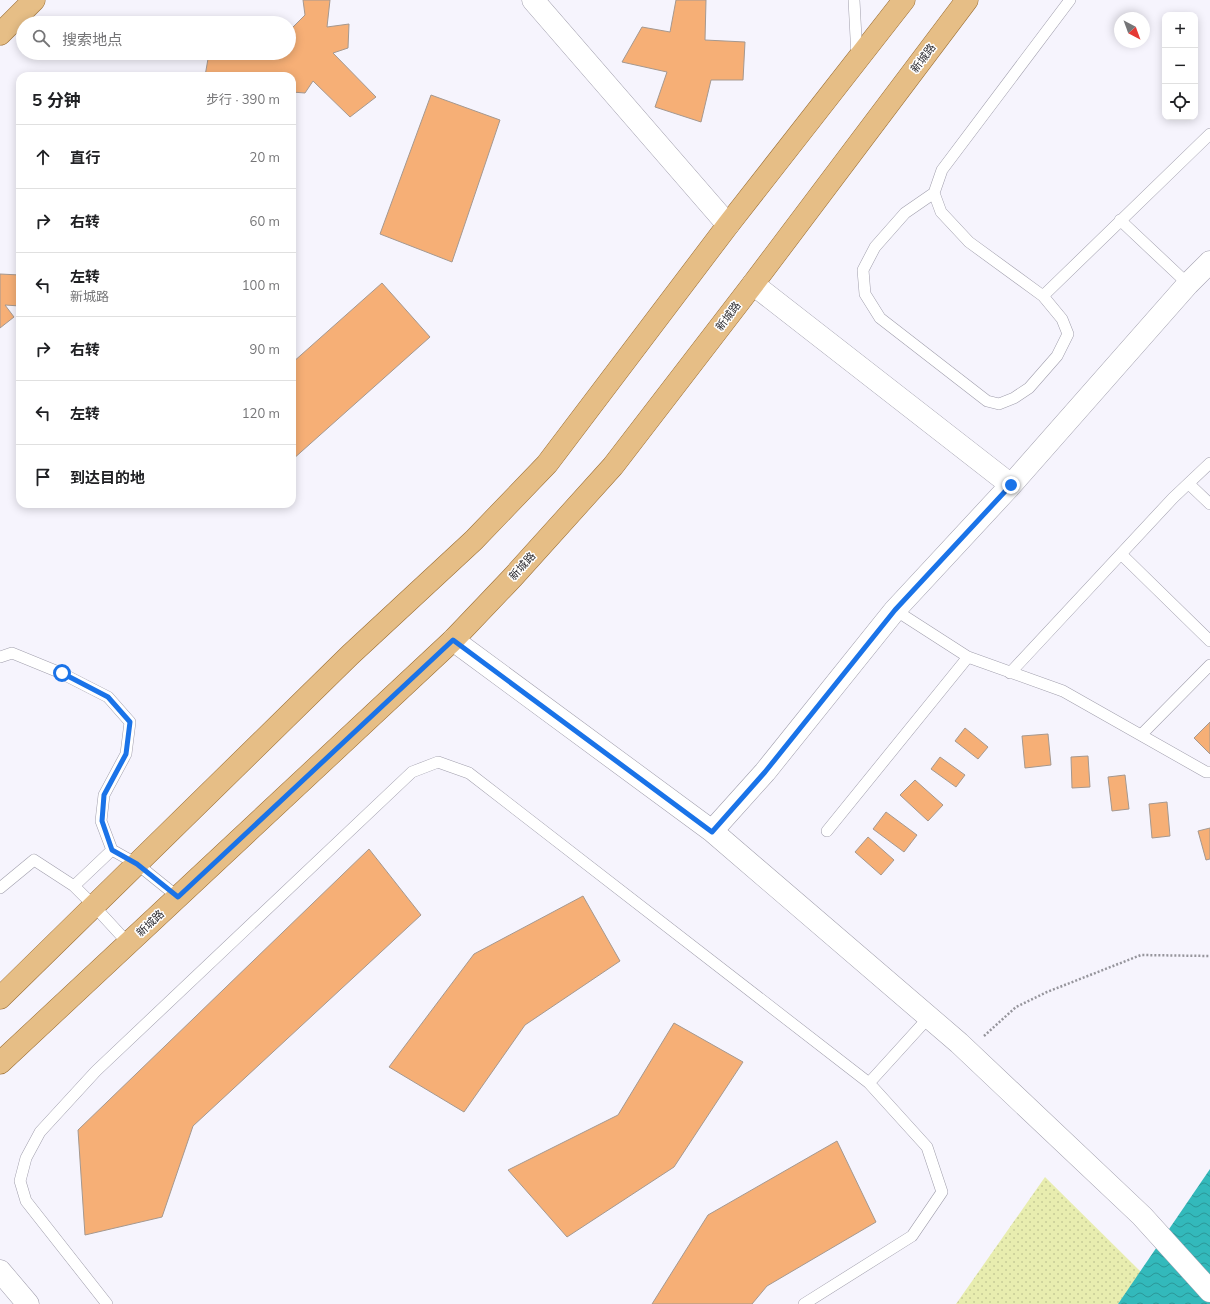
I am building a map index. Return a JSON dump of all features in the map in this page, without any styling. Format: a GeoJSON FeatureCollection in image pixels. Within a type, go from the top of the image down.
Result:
{"type":"FeatureCollection","features":[{"type":"Feature","properties":{"kind":"main road"},"geometry":{"type":"LineString","coordinates":[[18,16],[34,0]]}},
{"type":"Feature","properties":{"kind":"main road"},"geometry":{"type":"LineString","coordinates":[[0,998],[350,655],[474,540],[547,464],[728,225],[904,0]]}},
{"type":"Feature","properties":{"kind":"main road","name":"新城路"},"geometry":{"type":"LineString","coordinates":[[0,1063],[453,640],[513,577],[613,466],[753,284],[967,0]]}},
{"type":"Feature","properties":{"kind":"main road"},"geometry":{"type":"LineString","coordinates":[[0,34],[16,18]]}},
{"type":"Feature","properties":{"kind":"street"},"geometry":{"type":"LineString","coordinates":[[533,0],[728,225]]}},
{"type":"Feature","properties":{"kind":"street"},"geometry":{"type":"LineString","coordinates":[[712,832],[765,772],[895,610],[1011,485],[1188,284],[1210,262]]}},
{"type":"Feature","properties":{"kind":"street"},"geometry":{"type":"LineString","coordinates":[[753,284],[1011,485]]}},
{"type":"Feature","properties":{"kind":"street"},"geometry":{"type":"LineString","coordinates":[[453,640],[712,832],[929,1017],[968,1051],[1142,1216],[1210,1291]]}},
{"type":"Feature","properties":{"kind":"street"},"geometry":{"type":"LineString","coordinates":[[0,1271],[28,1304]]}},
{"type":"Feature","properties":{"kind":"lane"},"geometry":{"type":"LineString","coordinates":[[854,0],[857,59]]}},
{"type":"Feature","properties":{"kind":"lane"},"geometry":{"type":"LineString","coordinates":[[934,193],[941,212],[969,242],[1043,296],[1062,319],[1068,334],[1057,356],[1029,388],[1014,398],[999,404],[987,401],[880,318],[865,294],[863,270],[875,247],[905,213],[934,193],[942,170],[1070,0]]}},
{"type":"Feature","properties":{"kind":"lane"},"geometry":{"type":"LineString","coordinates":[[1043,296],[1210,134]]}},
{"type":"Feature","properties":{"kind":"lane"},"geometry":{"type":"LineString","coordinates":[[1120,220],[1188,284]]}},
{"type":"Feature","properties":{"kind":"lane"},"geometry":{"type":"LineString","coordinates":[[1010,673],[1173,498],[1210,463]]}},
{"type":"Feature","properties":{"kind":"lane"},"geometry":{"type":"LineString","coordinates":[[1188,484],[1210,504]]}},
{"type":"Feature","properties":{"kind":"lane"},"geometry":{"type":"LineString","coordinates":[[1121,554],[1210,641]]}},
{"type":"Feature","properties":{"kind":"lane"},"geometry":{"type":"LineString","coordinates":[[895,610],[968,657],[1063,691],[1206,772],[1210,772]]}},
{"type":"Feature","properties":{"kind":"lane"},"geometry":{"type":"LineString","coordinates":[[0,657],[12,653],[62,673],[108,697],[130,722],[126,754],[104,795],[102,821],[112,850],[137,864],[178,897]]}},
{"type":"Feature","properties":{"kind":"lane"},"geometry":{"type":"LineString","coordinates":[[827,831],[968,657]]}},
{"type":"Feature","properties":{"kind":"lane"},"geometry":{"type":"LineString","coordinates":[[1141,735],[1210,665]]}},
{"type":"Feature","properties":{"kind":"lane"},"geometry":{"type":"LineString","coordinates":[[107,1304],[26,1201],[20,1181],[26,1158],[40,1132],[96,1072],[412,772],[438,762],[469,773],[869,1083],[927,1147],[942,1192],[912,1236],[804,1304]]}},
{"type":"Feature","properties":{"kind":"lane"},"geometry":{"type":"LineString","coordinates":[[74,886],[112,850]]}},
{"type":"Feature","properties":{"kind":"lane"},"geometry":{"type":"LineString","coordinates":[[0,888],[34,860],[74,886],[128,943]]}},
{"type":"Feature","properties":{"kind":"lane"},"geometry":{"type":"LineString","coordinates":[[869,1083],[929,1017]]}},
{"type":"Feature","properties":{"kind":"path"},"geometry":{"type":"LineString","coordinates":[[968,1051],[1016,1008],[1047,992],[1141,954],[1210,956]]}},
{"type":"Feature","properties":{"kind":"green space"},"geometry":{"type":"Polygon","coordinates":[[[1045,1177],[1141,1272],[1118,1304],[956,1304],[1045,1177]]]}},
{"type":"Feature","properties":{"kind":"water"},"geometry":{"type":"Polygon","coordinates":[[[1210,1169],[1210,1304],[1118,1304],[1210,1169]]]}},
{"type":"Feature","properties":{"kind":"building"},"geometry":{"type":"Polygon","coordinates":[[[303,0],[330,0],[327,27],[349,24],[348,48],[333,53],[376,97],[350,117],[313,81],[305,93],[296,92],[296,72],[206,72],[208,60],[296,60],[296,24],[305,15],[303,0]]]}},
{"type":"Feature","properties":{"kind":"building"},"geometry":{"type":"Polygon","coordinates":[[[676,0],[706,0],[705,40],[745,42],[743,80],[711,80],[701,122],[655,107],[667,72],[622,62],[642,27],[670,32],[676,0]]]}},
{"type":"Feature","properties":{"kind":"building"},"geometry":{"type":"Polygon","coordinates":[[[431,95],[500,120],[452,262],[380,234],[431,95]]]}},
{"type":"Feature","properties":{"kind":"building"},"geometry":{"type":"Polygon","coordinates":[[[0,274],[16,275],[16,306],[5,305],[14,317],[0,328],[0,274]]]}},
{"type":"Feature","properties":{"kind":"building"},"geometry":{"type":"Polygon","coordinates":[[[382,283],[430,337],[296,456],[296,359],[382,283]]]}},
{"type":"Feature","properties":{"kind":"building"},"geometry":{"type":"Polygon","coordinates":[[[1210,722],[1210,754],[1194,738],[1210,722]]]}},
{"type":"Feature","properties":{"kind":"building"},"geometry":{"type":"Polygon","coordinates":[[[965,728],[988,747],[978,759],[955,741],[965,728]]]}},
{"type":"Feature","properties":{"kind":"building"},"geometry":{"type":"Polygon","coordinates":[[[1048,734],[1051,765],[1025,768],[1022,736],[1048,734]]]}},
{"type":"Feature","properties":{"kind":"building"},"geometry":{"type":"Polygon","coordinates":[[[1088,756],[1090,787],[1072,788],[1071,757],[1088,756]]]}},
{"type":"Feature","properties":{"kind":"building"},"geometry":{"type":"Polygon","coordinates":[[[940,757],[965,775],[956,787],[931,769],[940,757]]]}},
{"type":"Feature","properties":{"kind":"building"},"geometry":{"type":"Polygon","coordinates":[[[1125,775],[1129,809],[1112,811],[1108,777],[1125,775]]]}},
{"type":"Feature","properties":{"kind":"building"},"geometry":{"type":"Polygon","coordinates":[[[915,780],[943,805],[928,821],[900,795],[915,780]]]}},
{"type":"Feature","properties":{"kind":"building"},"geometry":{"type":"Polygon","coordinates":[[[1167,802],[1170,836],[1152,838],[1149,804],[1167,802]]]}},
{"type":"Feature","properties":{"kind":"building"},"geometry":{"type":"Polygon","coordinates":[[[886,812],[917,835],[904,852],[873,829],[886,812]]]}},
{"type":"Feature","properties":{"kind":"building"},"geometry":{"type":"Polygon","coordinates":[[[1210,828],[1210,859],[1206,860],[1198,831],[1210,828]]]}},
{"type":"Feature","properties":{"kind":"building"},"geometry":{"type":"Polygon","coordinates":[[[868,837],[894,860],[881,875],[855,852],[868,837]]]}},
{"type":"Feature","properties":{"kind":"building"},"geometry":{"type":"Polygon","coordinates":[[[369,849],[421,915],[193,1126],[162,1217],[85,1235],[78,1130],[369,849]]]}},
{"type":"Feature","properties":{"kind":"building"},"geometry":{"type":"Polygon","coordinates":[[[583,896],[620,961],[525,1025],[464,1112],[389,1067],[474,954],[583,896]]]}},
{"type":"Feature","properties":{"kind":"building"},"geometry":{"type":"Polygon","coordinates":[[[674,1023],[743,1062],[674,1167],[567,1237],[508,1170],[618,1115],[674,1023]]]}},
{"type":"Feature","properties":{"kind":"building"},"geometry":{"type":"Polygon","coordinates":[[[837,1141],[876,1222],[767,1286],[752,1304],[652,1304],[708,1215],[837,1141]]]}},
{"type":"Feature","properties":{"kind":"route"},"geometry":{"type":"LineString","coordinates":[[62,673],[108,697],[130,722],[126,754],[104,795],[102,821],[112,850],[137,864],[178,897],[453,640],[712,832],[765,772],[895,610],[1011,485]]}}]}
